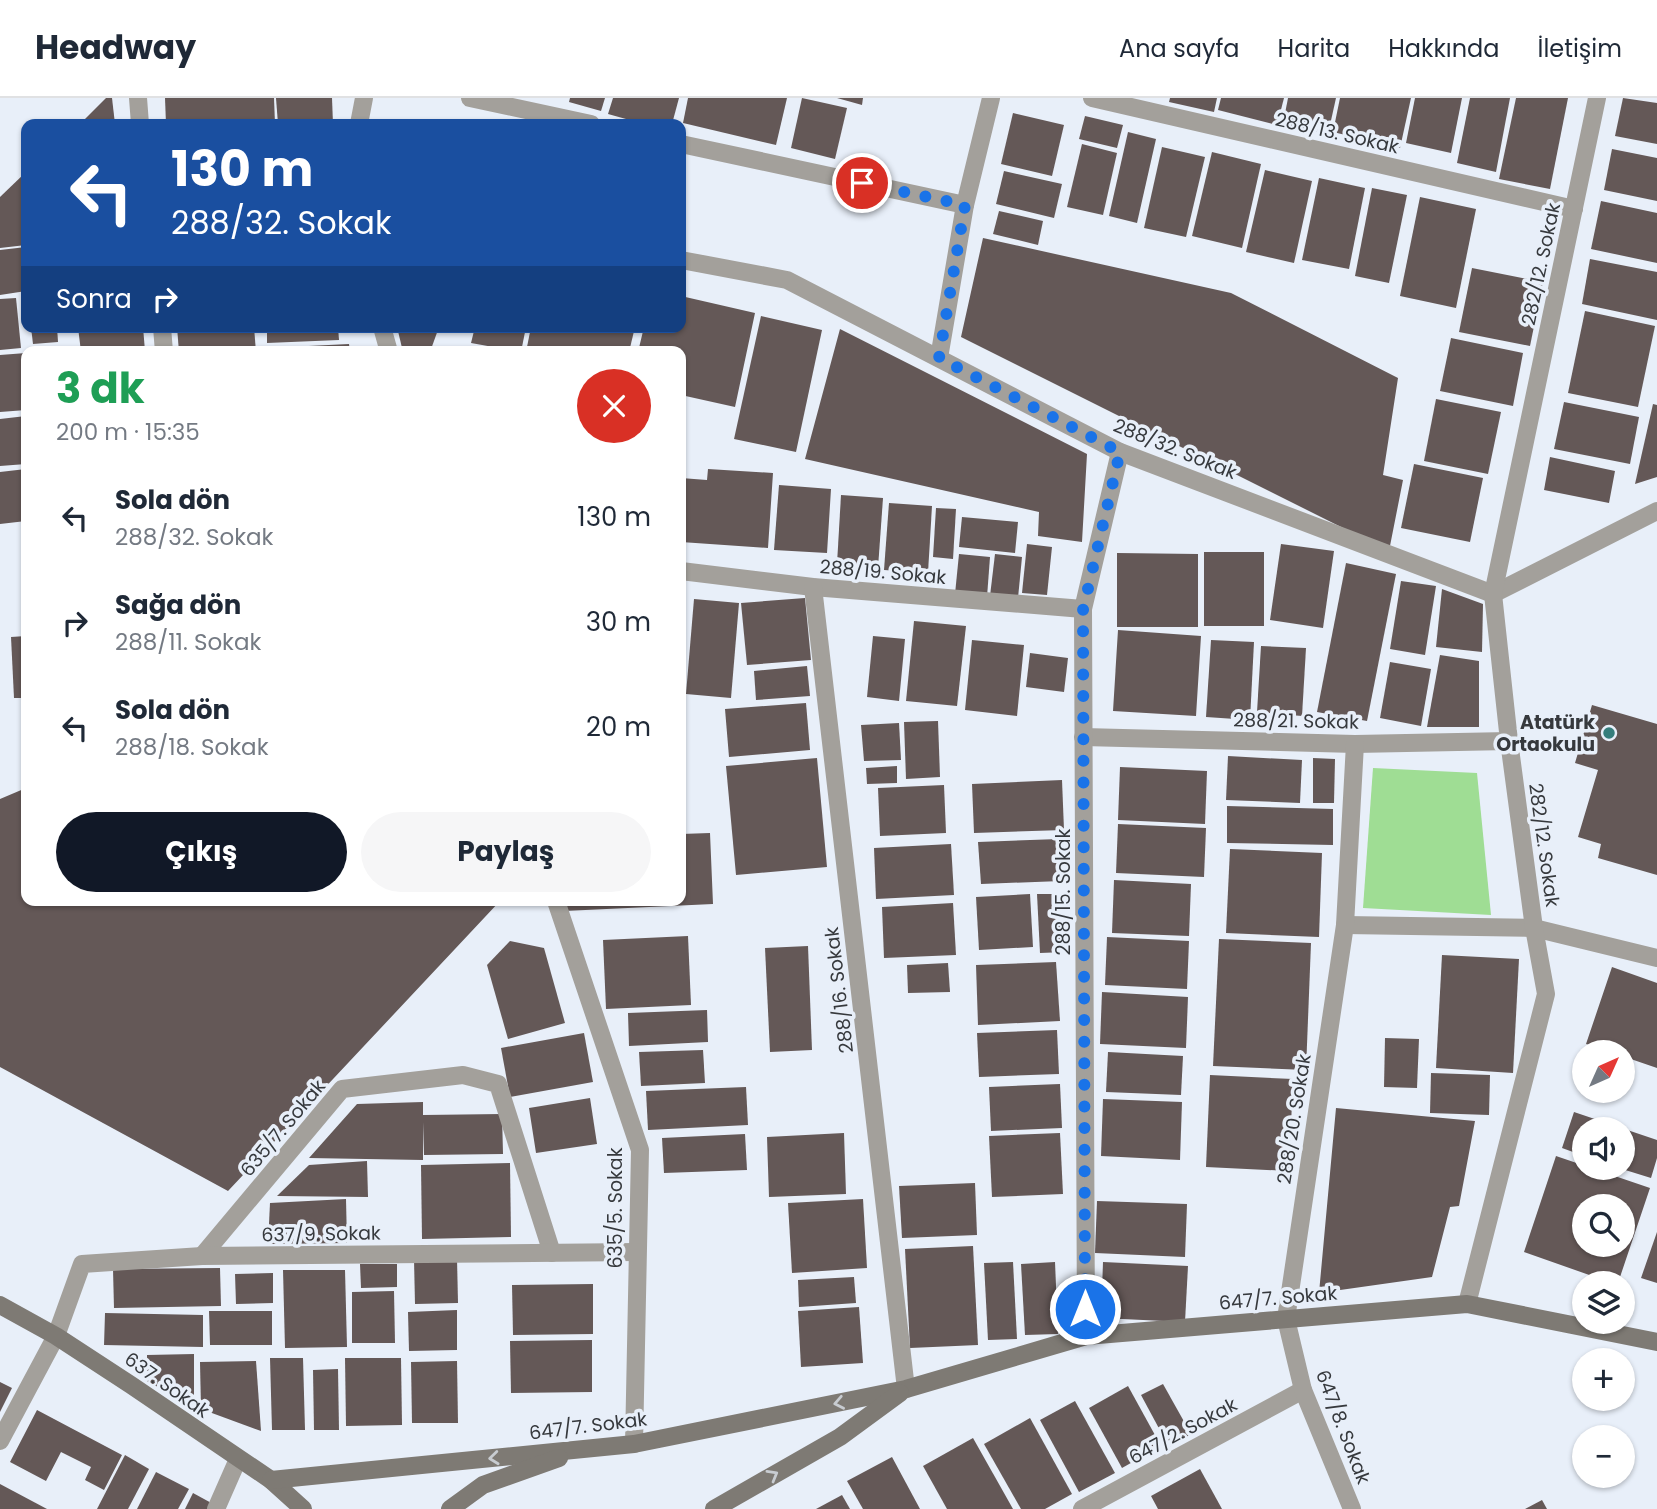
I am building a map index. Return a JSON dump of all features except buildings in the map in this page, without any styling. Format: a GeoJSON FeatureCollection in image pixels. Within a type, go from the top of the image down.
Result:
{"type":"FeatureCollection","features":[{"type":"Feature","properties":{"kind":"street"},"geometry":{"type":"LineString","coordinates":[[138,98],[140,119]]}},
{"type":"Feature","properties":{"kind":"street"},"geometry":{"type":"LineString","coordinates":[[360,119],[364,98]]}},
{"type":"Feature","properties":{"kind":"street"},"geometry":{"type":"LineString","coordinates":[[470,98],[568,119]]}},
{"type":"Feature","properties":{"kind":"street"},"geometry":{"type":"LineString","coordinates":[[939,358],[965,205],[992,98]]}},
{"type":"Feature","properties":{"kind":"street","name":"288/13. Sokak"},"geometry":{"type":"LineString","coordinates":[[1092,98],[1574,209]]}},
{"type":"Feature","properties":{"kind":"street","name":"282/12. Sokak"},"geometry":{"type":"LineString","coordinates":[[1467,1304],[1546,994],[1534,928],[1509,741],[1493,594],[1597,98]]}},
{"type":"Feature","properties":{"kind":"street"},"geometry":{"type":"LineString","coordinates":[[686,145],[965,205]]}},
{"type":"Feature","properties":{"kind":"street","name":"288/32. Sokak"},"geometry":{"type":"LineString","coordinates":[[686,261],[787,280],[1120,452],[1493,594]]}},
{"type":"Feature","properties":{"kind":"street","name":"288/15. Sokak"},"geometry":{"type":"LineString","coordinates":[[1086,1336],[1083,610],[1120,452]]}},
{"type":"Feature","properties":{"kind":"street"},"geometry":{"type":"LineString","coordinates":[[1493,594],[1657,511]]}},
{"type":"Feature","properties":{"kind":"street","name":"288/19. Sokak"},"geometry":{"type":"LineString","coordinates":[[686,572],[813,587],[1083,610]]}},
{"type":"Feature","properties":{"kind":"street","name":"288/16. Sokak"},"geometry":{"type":"LineString","coordinates":[[813,587],[906,1389]]}},
{"type":"Feature","properties":{"kind":"street","name":"288/21. Sokak"},"geometry":{"type":"LineString","coordinates":[[1083,737],[1355,744],[1509,741]]}},
{"type":"Feature","properties":{"kind":"street","name":"288/20. Sokak"},"geometry":{"type":"LineString","coordinates":[[1286,1318],[1345,925],[1355,744]]}},
{"type":"Feature","properties":{"kind":"street","name":"635/5. Sokak"},"geometry":{"type":"LineString","coordinates":[[558,906],[640,1150],[634,1444]]}},
{"type":"Feature","properties":{"kind":"street"},"geometry":{"type":"LineString","coordinates":[[1345,925],[1534,928],[1657,958]]}},
{"type":"Feature","properties":{"kind":"street","name":"635/7. Sokak"},"geometry":{"type":"LineString","coordinates":[[202,1256],[342,1089],[463,1075],[498,1084],[552,1253]]}},
{"type":"Feature","properties":{"kind":"street","name":"637/9. Sokak"},"geometry":{"type":"LineString","coordinates":[[56,1336],[82,1264],[202,1256],[637,1252]]}},
{"type":"Feature","properties":{"kind":"street","name":"647/7. Sokak"},"geometry":{"type":"LineString","coordinates":[[271,1480],[634,1444],[906,1389],[1086,1336],[1467,1304],[1657,1342]]}},
{"type":"Feature","properties":{"kind":"street","name":"637. Sokak"},"geometry":{"type":"LineString","coordinates":[[0,1305],[56,1336],[271,1480],[303,1509]]}},
{"type":"Feature","properties":{"kind":"street","name":"647/8. Sokak"},"geometry":{"type":"LineString","coordinates":[[1286,1318],[1303,1390],[1352,1509]]}},
{"type":"Feature","properties":{"kind":"street"},"geometry":{"type":"LineString","coordinates":[[0,1441],[56,1336]]}},
{"type":"Feature","properties":{"kind":"street","name":"647/7. Sokak"},"geometry":{"type":"LineString","coordinates":[[713,1509],[840,1437],[906,1389]]}},
{"type":"Feature","properties":{"kind":"street","name":"647/2. Sokak"},"geometry":{"type":"LineString","coordinates":[[1082,1509],[1303,1390]]}},
{"type":"Feature","properties":{"kind":"street"},"geometry":{"type":"LineString","coordinates":[[450,1509],[483,1485],[589,1448]]}},
{"type":"Feature","properties":{"kind":"street"},"geometry":{"type":"LineString","coordinates":[[216,1509],[238,1460]]}},
{"type":"Feature","properties":{"kind":"green space"},"geometry":{"type":"Polygon","coordinates":[[[1373,768],[1477,773],[1491,915],[1363,908],[1373,768]]]}},
{"type":"Feature","properties":{"kind":"place","name":"Atatürk Ortaokulu"},"geometry":{"type":"Point","coordinates":[1609,733]}},
{"type":"Feature","properties":{"kind":"route"},"geometry":{"type":"LineString","coordinates":[[862,183],[965,205],[939,358],[1120,452],[1083,610],[1085,1309]]}}]}
